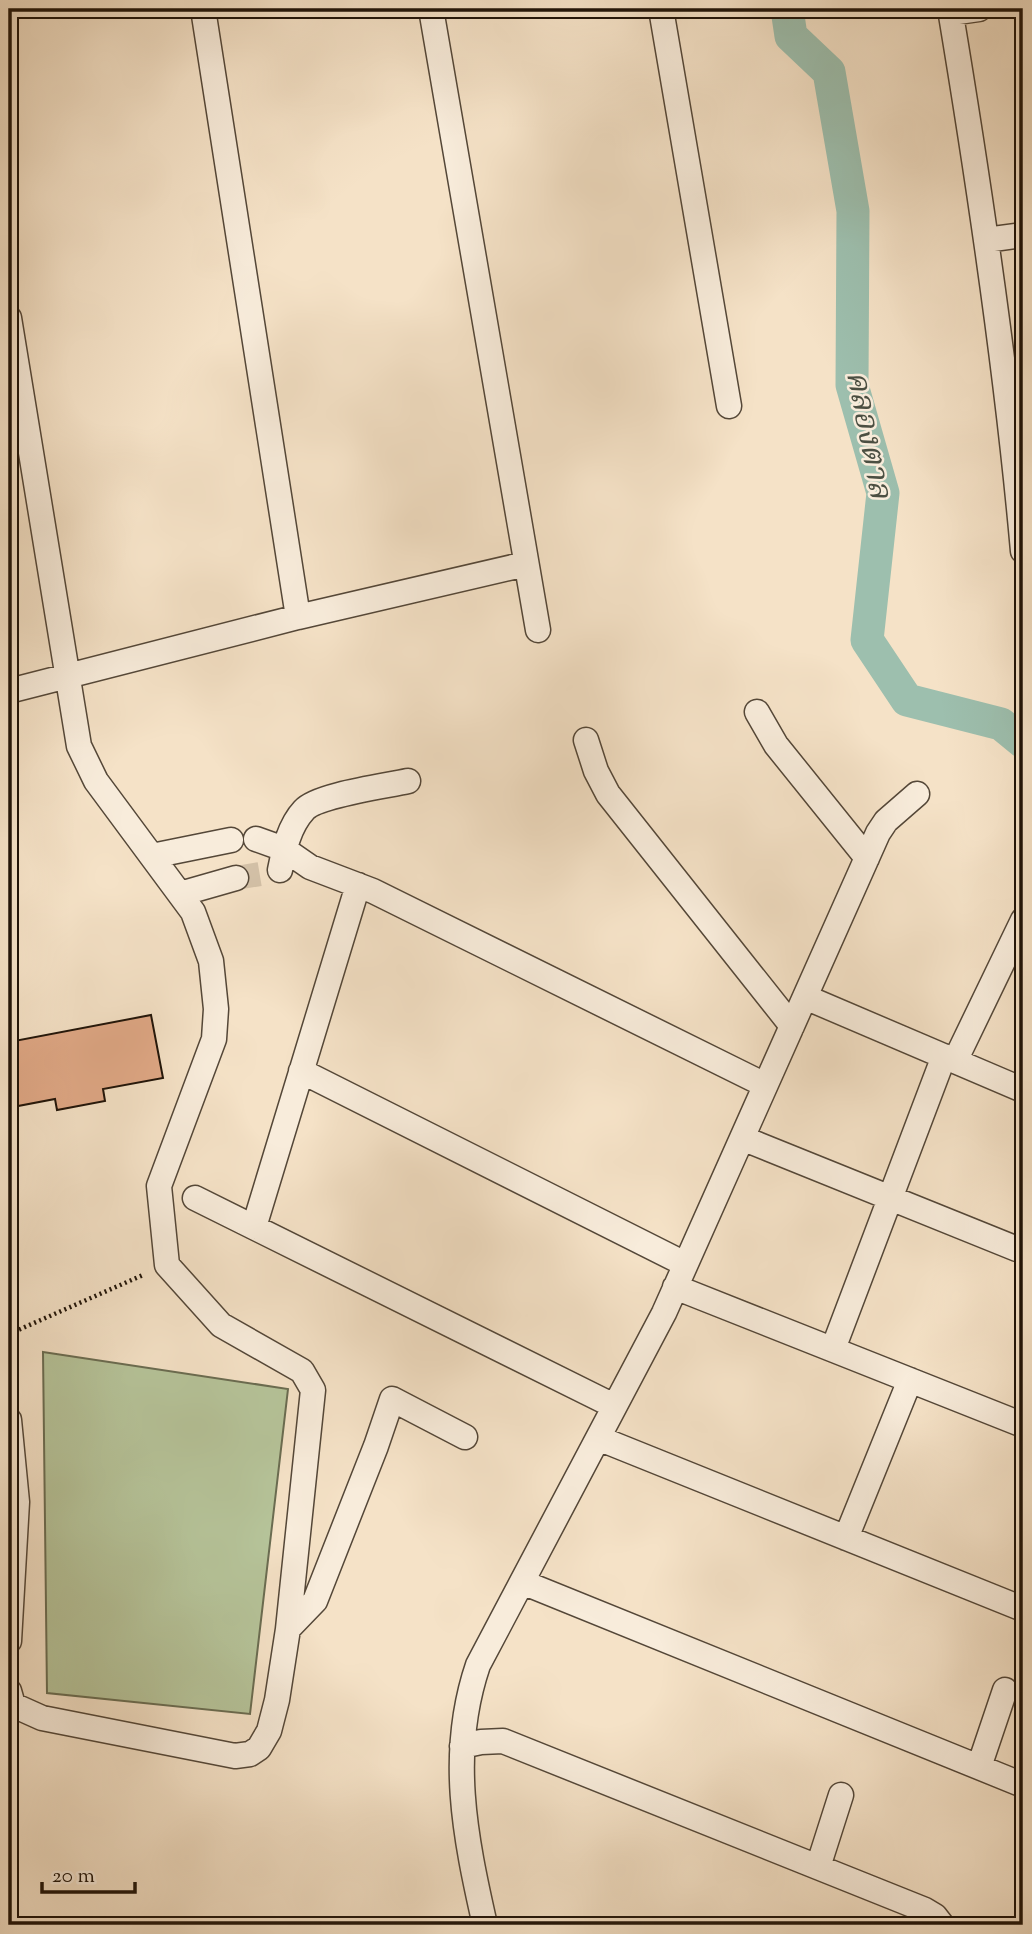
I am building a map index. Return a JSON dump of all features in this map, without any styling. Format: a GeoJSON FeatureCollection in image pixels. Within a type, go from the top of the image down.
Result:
{"type":"FeatureCollection","features":[{"type":"Feature","properties":{"kind":"street"},"geometry":{"type":"LineString","coordinates":[[203,9],[298,617]]}},
{"type":"Feature","properties":{"kind":"street"},"geometry":{"type":"LineString","coordinates":[[431,9],[538,630]]}},
{"type":"Feature","properties":{"kind":"street"},"geometry":{"type":"LineString","coordinates":[[661,9],[729,406]]}},
{"type":"Feature","properties":{"kind":"street"},"geometry":{"type":"LineString","coordinates":[[979,9],[950,11],[986,240],[1015,452],[1023,551]]}},
{"type":"Feature","properties":{"kind":"street"},"geometry":{"type":"LineString","coordinates":[[986,240],[1023,234]]}},
{"type":"Feature","properties":{"kind":"street"},"geometry":{"type":"LineString","coordinates":[[9,318],[79,746],[96,780],[193,912],[211,961],[216,1009],[214,1039],[159,1186],[167,1265],[221,1325],[302,1371],[313,1390],[288,1629],[277,1700],[269,1731],[258,1748],[250,1754],[234,1756],[42,1718],[10,1702]]}},
{"type":"Feature","properties":{"kind":"street"},"geometry":{"type":"LineString","coordinates":[[9,691],[298,617],[526,564]]}},
{"type":"Feature","properties":{"kind":"street"},"geometry":{"type":"LineString","coordinates":[[757,712],[776,745],[867,858]]}},
{"type":"Feature","properties":{"kind":"street"},"geometry":{"type":"LineString","coordinates":[[586,740],[596,771],[608,794],[792,1026]]}},
{"type":"Feature","properties":{"kind":"street"},"geometry":{"type":"LineString","coordinates":[[274,864],[295,821],[305,808],[319,800],[408,781]]}},
{"type":"Feature","properties":{"kind":"street"},"geometry":{"type":"LineString","coordinates":[[485,1925],[467,1844],[463,1806],[463,1717],[478,1665],[664,1313],[878,833],[887,821],[917,794]]}},
{"type":"Feature","properties":{"kind":"street"},"geometry":{"type":"LineString","coordinates":[[256,839],[274,864],[310,867],[385,897],[765,1085]]}},
{"type":"Feature","properties":{"kind":"street"},"geometry":{"type":"LineString","coordinates":[[152,856],[231,840]]}},
{"type":"Feature","properties":{"kind":"street"},"geometry":{"type":"LineString","coordinates":[[180,894],[236,878]]}},
{"type":"Feature","properties":{"kind":"street"},"geometry":{"type":"LineString","coordinates":[[254,1227],[358,885]]}},
{"type":"Feature","properties":{"kind":"street"},"geometry":{"type":"LineString","coordinates":[[833,1349],[891,1198],[950,1058],[1023,920]]}},
{"type":"Feature","properties":{"kind":"street"},"geometry":{"type":"LineString","coordinates":[[805,997],[1023,1090]]}},
{"type":"Feature","properties":{"kind":"street"},"geometry":{"type":"LineString","coordinates":[[301,1071],[680,1276],[833,1349],[1023,1425]]}},
{"type":"Feature","properties":{"kind":"street"},"geometry":{"type":"LineString","coordinates":[[742,1138],[1017,1249]]}},
{"type":"Feature","properties":{"kind":"street"},"geometry":{"type":"LineString","coordinates":[[195,1198],[614,1406]]}},
{"type":"Feature","properties":{"kind":"street"},"geometry":{"type":"LineString","coordinates":[[846,1538],[911,1380]]}},
{"type":"Feature","properties":{"kind":"street"},"geometry":{"type":"LineString","coordinates":[[288,1629],[315,1601],[376,1446],[391,1399],[464,1437]]}},
{"type":"Feature","properties":{"kind":"street"},"geometry":{"type":"LineString","coordinates":[[9,1420],[17,1502],[9,1641]]}},
{"type":"Feature","properties":{"kind":"street"},"geometry":{"type":"LineString","coordinates":[[598,1438],[1023,1609]]}},
{"type":"Feature","properties":{"kind":"street"},"geometry":{"type":"LineString","coordinates":[[522,1582],[1023,1785]]}},
{"type":"Feature","properties":{"kind":"street"},"geometry":{"type":"LineString","coordinates":[[979,1767],[1005,1690]]}},
{"type":"Feature","properties":{"kind":"street"},"geometry":{"type":"LineString","coordinates":[[462,1746],[502,1741],[925,1910],[942,1925]]}},
{"type":"Feature","properties":{"kind":"street"},"geometry":{"type":"LineString","coordinates":[[818,1867],[841,1795]]}},
{"type":"Feature","properties":{"kind":"path"},"geometry":{"type":"LineString","coordinates":[[9,1334],[167,1265]]}},
{"type":"Feature","properties":{"kind":"green space"},"geometry":{"type":"Polygon","coordinates":[[[43,1352],[288,1389],[250,1714],[47,1693],[43,1352]]]}},
{"type":"Feature","properties":{"kind":"building"},"geometry":{"type":"Polygon","coordinates":[[[151,1015],[163,1078],[103,1089],[105,1101],[57,1110],[55,1099],[18,1106],[9,1061],[9,1042],[151,1015]]]}},
{"type":"Feature","properties":{"kind":"waterway","name":"คลองตาล"},"geometry":{"type":"LineString","coordinates":[[787,9],[791,36],[829,72],[853,211],[852,385],[883,493],[867,640],[907,700],[1001,724],[1023,742]]}},
{"type":"Feature","properties":{"kind":"tunnel"},"geometry":{"type":"LineString","coordinates":[[236,878],[260,874]]}}]}
